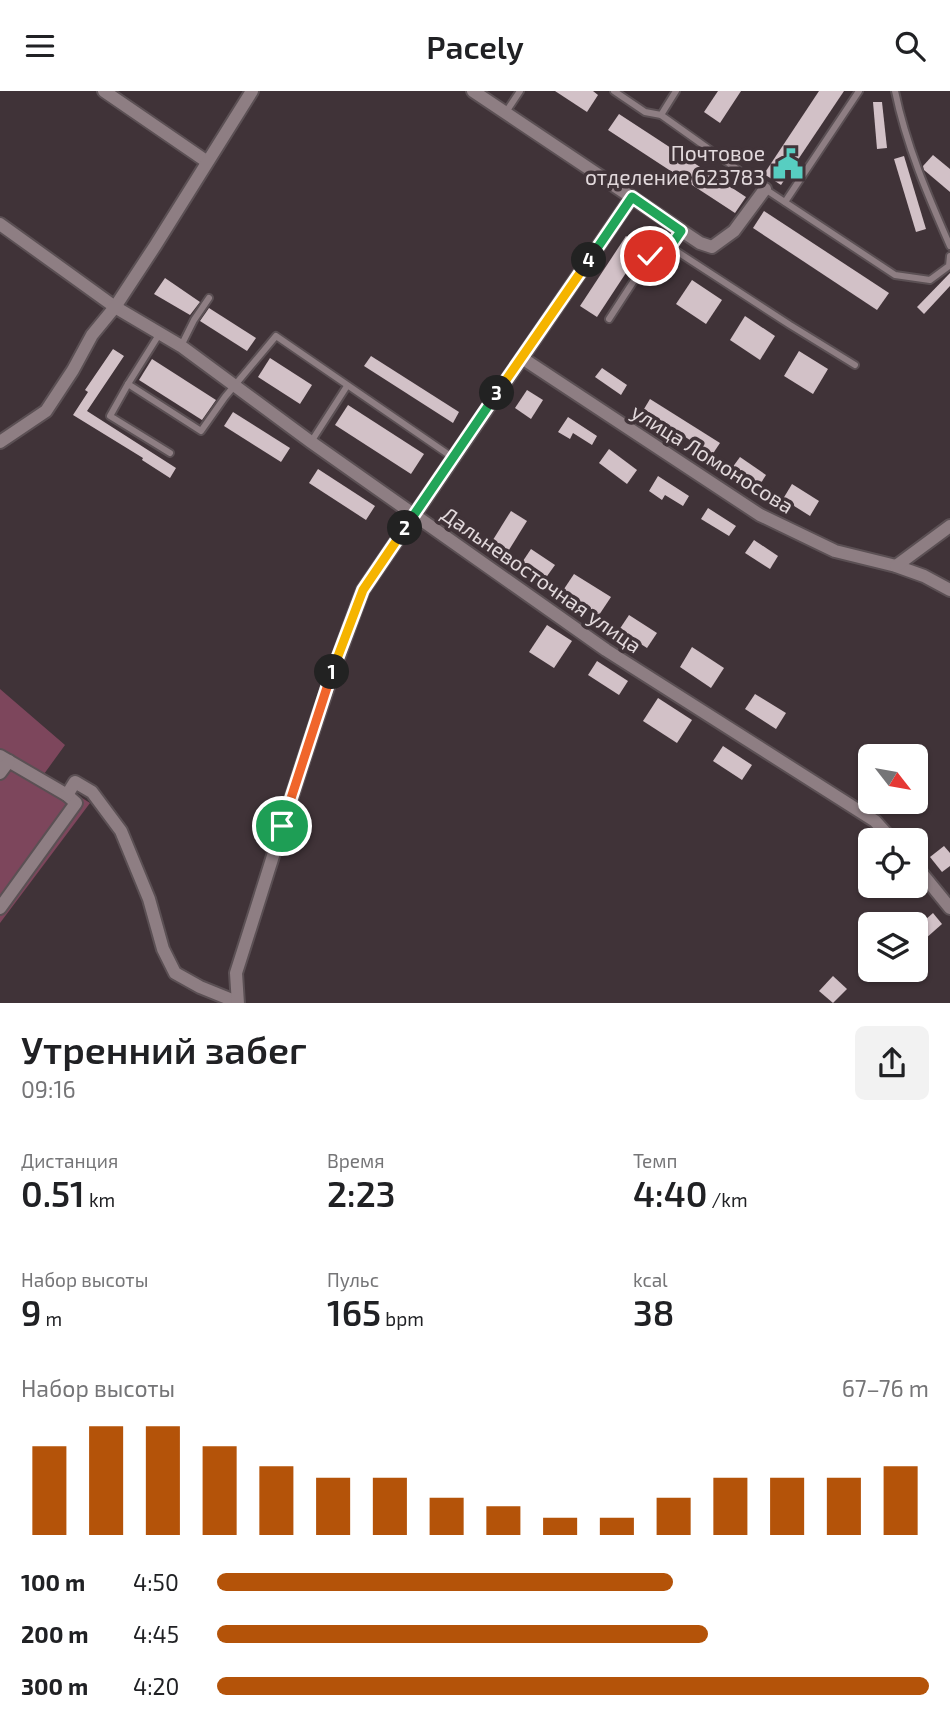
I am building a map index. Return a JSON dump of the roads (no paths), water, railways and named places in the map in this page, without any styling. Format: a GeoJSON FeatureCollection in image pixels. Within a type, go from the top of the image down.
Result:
{"type":"FeatureCollection","features":[{"type":"Feature","properties":{"kind":"street"},"geometry":{"type":"LineString","coordinates":[[104,91],[206,161]]}},
{"type":"Feature","properties":{"kind":"street"},"geometry":{"type":"LineString","coordinates":[[0,442],[46,411],[252,91]]}},
{"type":"Feature","properties":{"kind":"street"},"geometry":{"type":"LineString","coordinates":[[473,91],[700,243],[712,247],[734,231],[765,189]]}},
{"type":"Feature","properties":{"kind":"street"},"geometry":{"type":"LineString","coordinates":[[67,795],[75,782],[92,792],[121,831],[149,899],[163,949],[175,973],[237,1003],[236,973],[298,771],[363,590],[632,197]]}},
{"type":"Feature","properties":{"kind":"street","name":"Дальневосточная улица"},"geometry":{"type":"LineString","coordinates":[[0,224],[115,307],[181,346],[311,442],[606,650],[875,821],[881,828]]}},
{"type":"Feature","properties":{"kind":"street","name":"улица Ломоносова"},"geometry":{"type":"LineString","coordinates":[[522,358],[760,515],[835,551],[896,566],[925,576],[950,590]]}},
{"type":"Feature","properties":{"kind":"street"},"geometry":{"type":"LineString","coordinates":[[896,566],[950,526]]}},
{"type":"Feature","properties":{"kind":"street"},"geometry":{"type":"LineString","coordinates":[[0,773],[4,759],[67,795],[76,803],[0,908]]}},
{"type":"Feature","properties":{"kind":"street"},"geometry":{"type":"LineString","coordinates":[[928,881],[950,908]]}},
{"type":"Feature","properties":{"kind":"lane"},"geometry":{"type":"LineString","coordinates":[[506,112],[520,91]]}},
{"type":"Feature","properties":{"kind":"lane"},"geometry":{"type":"LineString","coordinates":[[614,91],[645,112],[661,115],[765,189],[895,275],[930,280],[949,267],[950,256]]}},
{"type":"Feature","properties":{"kind":"lane"},"geometry":{"type":"LineString","coordinates":[[661,115],[676,91]]}},
{"type":"Feature","properties":{"kind":"lane"},"geometry":{"type":"LineString","coordinates":[[785,202],[859,91]]}},
{"type":"Feature","properties":{"kind":"lane"},"geometry":{"type":"LineString","coordinates":[[895,91],[901,119],[950,246]]}},
{"type":"Feature","properties":{"kind":"lane"},"geometry":{"type":"LineString","coordinates":[[609,319],[650,256],[670,247],[681,231]]}},
{"type":"Feature","properties":{"kind":"lane"},"geometry":{"type":"LineString","coordinates":[[670,247],[855,365]]}},
{"type":"Feature","properties":{"kind":"lane"},"geometry":{"type":"LineString","coordinates":[[181,346],[209,297]]}},
{"type":"Feature","properties":{"kind":"lane"},"geometry":{"type":"LineString","coordinates":[[160,333],[110,416],[170,453]]}},
{"type":"Feature","properties":{"kind":"lane"},"geometry":{"type":"LineString","coordinates":[[128,384],[201,431],[276,336],[452,457]]}},
{"type":"Feature","properties":{"kind":"lane"},"geometry":{"type":"LineString","coordinates":[[311,442],[347,386]]}},
{"type":"Feature","properties":{"kind":"place","name":"Почтовое отделение 623783"},"geometry":{"type":"Point","coordinates":[788,164]}}]}
